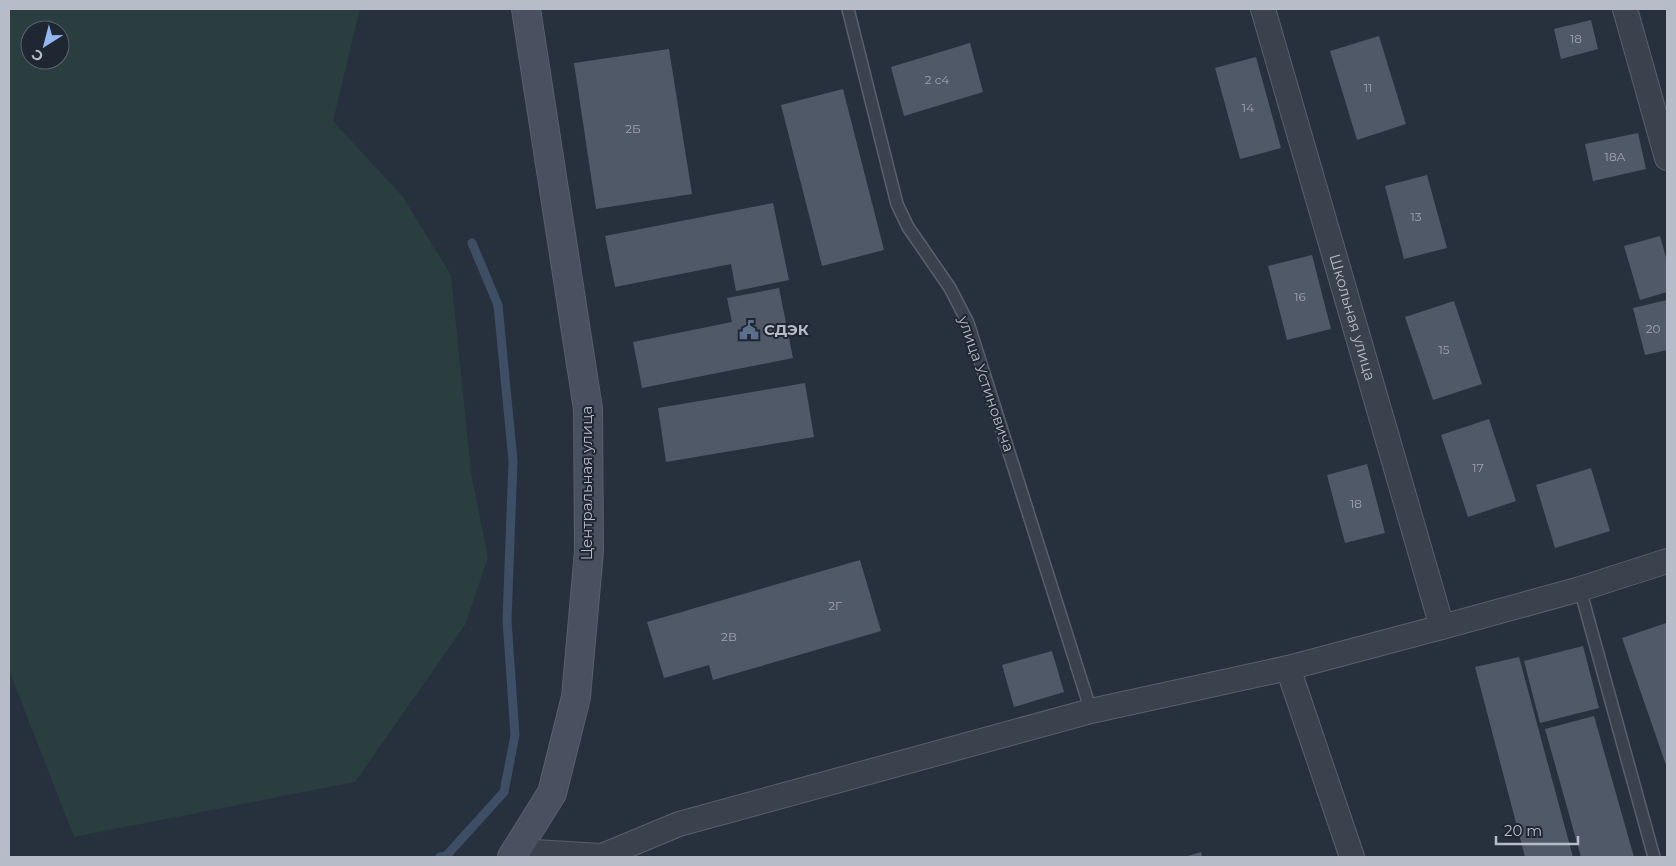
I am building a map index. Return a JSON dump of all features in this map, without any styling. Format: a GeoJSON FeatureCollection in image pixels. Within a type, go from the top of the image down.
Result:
{"type":"FeatureCollection","features":[{"type":"Feature","properties":{"kind":"street","name":"Центральная улица"},"geometry":{"type":"LineString","coordinates":[[515,854],[552,793],[576,697],[589,551],[588,409],[526,9]]}},
{"type":"Feature","properties":{"kind":"street","name":"Школьная улица"},"geometry":{"type":"LineString","coordinates":[[1263,9],[1442,627]]}},
{"type":"Feature","properties":{"kind":"street"},"geometry":{"type":"LineString","coordinates":[[1625,9],[1667,158]]}},
{"type":"Feature","properties":{"kind":"street"},"geometry":{"type":"LineString","coordinates":[[515,854],[602,856],[679,824],[1091,711],[1288,668],[1442,627],[1667,561]]}},
{"type":"Feature","properties":{"kind":"street"},"geometry":{"type":"LineString","coordinates":[[1288,668],[1352,857]]}},
{"type":"Feature","properties":{"kind":"lane","name":"улица Устиновича"},"geometry":{"type":"LineString","coordinates":[[848,9],[897,204],[908,227],[950,288],[968,323],[1091,711]]}},
{"type":"Feature","properties":{"kind":"lane"},"geometry":{"type":"LineString","coordinates":[[1580,588],[1654,857]]}},
{"type":"Feature","properties":{"kind":"shaded area"},"geometry":{"type":"Polygon","coordinates":[[[9,9],[360,9],[333,121],[403,197],[451,275],[471,472],[488,558],[465,625],[355,782],[74,837],[9,670],[9,9]]]}},
{"type":"Feature","properties":{"kind":"building"},"geometry":{"type":"Polygon","coordinates":[[[1591,20],[1598,49],[1561,59],[1554,29],[1591,20]]]}},
{"type":"Feature","properties":{"kind":"building"},"geometry":{"type":"Polygon","coordinates":[[[1379,36],[1406,124],[1357,140],[1330,51],[1379,36]]]}},
{"type":"Feature","properties":{"kind":"building"},"geometry":{"type":"Polygon","coordinates":[[[970,43],[983,92],[904,116],[891,67],[970,43]]]}},
{"type":"Feature","properties":{"kind":"building"},"geometry":{"type":"Polygon","coordinates":[[[669,49],[692,194],[596,209],[574,63],[669,49]]]}},
{"type":"Feature","properties":{"kind":"building"},"geometry":{"type":"Polygon","coordinates":[[[1256,57],[1281,148],[1240,159],[1215,68],[1256,57]]]}},
{"type":"Feature","properties":{"kind":"building"},"geometry":{"type":"Polygon","coordinates":[[[843,89],[884,250],[822,266],[781,105],[843,89]]]}},
{"type":"Feature","properties":{"kind":"building"},"geometry":{"type":"Polygon","coordinates":[[[1638,133],[1646,169],[1593,181],[1585,144],[1638,133]]]}},
{"type":"Feature","properties":{"kind":"building"},"geometry":{"type":"Polygon","coordinates":[[[1427,175],[1447,248],[1404,259],[1385,186],[1427,175]]]}},
{"type":"Feature","properties":{"kind":"building"},"geometry":{"type":"Polygon","coordinates":[[[773,203],[789,280],[736,291],[731,264],[615,287],[605,236],[773,203]]]}},
{"type":"Feature","properties":{"kind":"building"},"geometry":{"type":"Polygon","coordinates":[[[1660,236],[1667,261],[1667,292],[1640,300],[1624,246],[1660,236]]]}},
{"type":"Feature","properties":{"kind":"building"},"geometry":{"type":"Polygon","coordinates":[[[1312,255],[1331,329],[1287,340],[1268,266],[1312,255]]]}},
{"type":"Feature","properties":{"kind":"building"},"geometry":{"type":"Polygon","coordinates":[[[779,288],[793,358],[642,388],[633,342],[732,322],[727,298],[779,288]]]}},
{"type":"Feature","properties":{"kind":"building"},"geometry":{"type":"Polygon","coordinates":[[[1667,300],[1667,350],[1645,355],[1633,308],[1667,300]]]}},
{"type":"Feature","properties":{"kind":"building"},"geometry":{"type":"Polygon","coordinates":[[[1454,301],[1482,384],[1433,400],[1405,317],[1454,301]]]}},
{"type":"Feature","properties":{"kind":"building"},"geometry":{"type":"Polygon","coordinates":[[[805,383],[814,437],[666,462],[658,408],[805,383]]]}},
{"type":"Feature","properties":{"kind":"building"},"geometry":{"type":"Polygon","coordinates":[[[1489,419],[1516,501],[1468,517],[1441,435],[1489,419]]]}},
{"type":"Feature","properties":{"kind":"building"},"geometry":{"type":"Polygon","coordinates":[[[1367,464],[1385,533],[1345,543],[1327,475],[1367,464]]]}},
{"type":"Feature","properties":{"kind":"building"},"geometry":{"type":"Polygon","coordinates":[[[1591,468],[1610,531],[1555,548],[1536,485],[1591,468]]]}},
{"type":"Feature","properties":{"kind":"building"},"geometry":{"type":"Polygon","coordinates":[[[860,560],[881,631],[713,680],[709,665],[664,678],[647,622],[860,560]]]}},
{"type":"Feature","properties":{"kind":"building"},"geometry":{"type":"Polygon","coordinates":[[[1666,623],[1667,627],[1667,768],[1622,638],[1666,623]]]}},
{"type":"Feature","properties":{"kind":"building"},"geometry":{"type":"Polygon","coordinates":[[[1583,646],[1599,708],[1540,723],[1524,661],[1583,646]]]}},
{"type":"Feature","properties":{"kind":"building"},"geometry":{"type":"Polygon","coordinates":[[[1052,651],[1064,692],[1014,707],[1002,665],[1052,651]]]}},
{"type":"Feature","properties":{"kind":"building"},"geometry":{"type":"Polygon","coordinates":[[[1519,657],[1573,857],[1525,857],[1475,667],[1519,657]]]}},
{"type":"Feature","properties":{"kind":"building"},"geometry":{"type":"Polygon","coordinates":[[[1594,716],[1634,857],[1581,857],[1545,729],[1594,716]]]}},
{"type":"Feature","properties":{"kind":"building"},"geometry":{"type":"Polygon","coordinates":[[[1201,852],[1202,857],[1184,857],[1201,852]]]}},
{"type":"Feature","properties":{"kind":"waterway"},"geometry":{"type":"LineString","coordinates":[[440,857],[446,856],[504,792],[515,735],[507,621],[513,461],[498,305],[472,243]]}},
{"type":"Feature","properties":{"kind":"place","name":"СДЭК"},"geometry":{"type":"Point","coordinates":[749,330]}}]}
